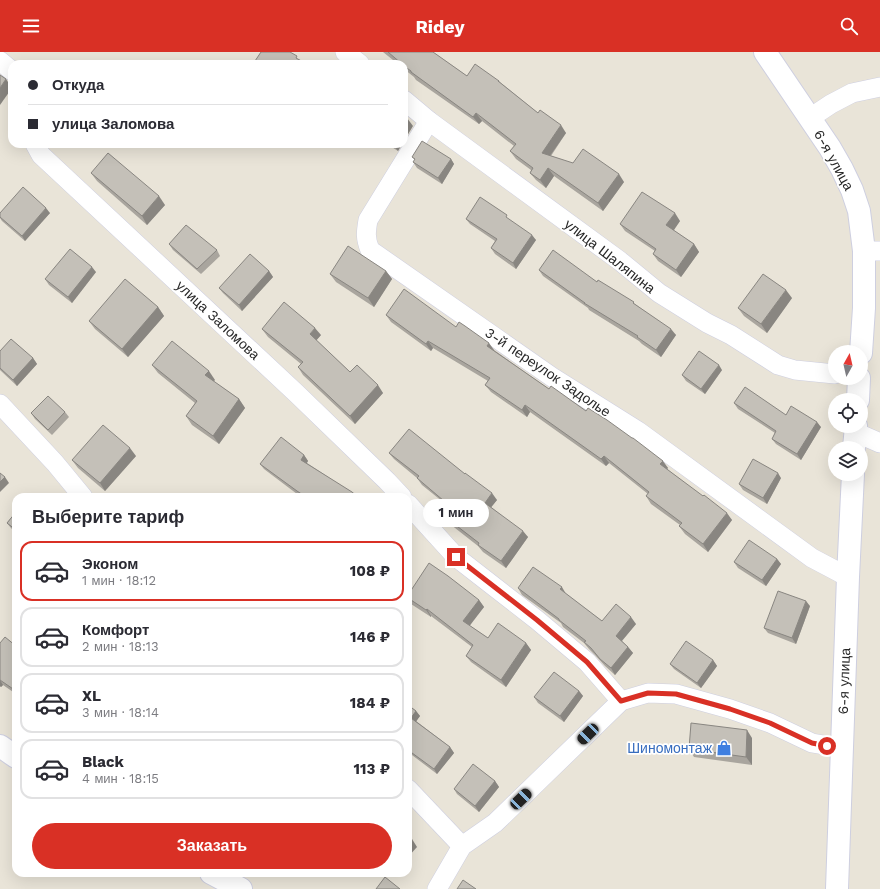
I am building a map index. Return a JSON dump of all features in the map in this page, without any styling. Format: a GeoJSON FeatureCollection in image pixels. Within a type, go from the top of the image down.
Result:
{"type":"FeatureCollection","features":[{"type":"Feature","properties":{"kind":"street"},"geometry":{"type":"LineString","coordinates":[[345,52],[355,60]]}},
{"type":"Feature","properties":{"kind":"street","name":"6-я улица"},"geometry":{"type":"LineString","coordinates":[[766,52],[830,148],[852,190],[859,211],[862,230],[872,251],[864,308],[862,345]]}},
{"type":"Feature","properties":{"kind":"street"},"geometry":{"type":"LineString","coordinates":[[0,61],[8,68]]}},
{"type":"Feature","properties":{"kind":"street"},"geometry":{"type":"LineString","coordinates":[[810,118],[831,104],[852,93],[880,86]]}},
{"type":"Feature","properties":{"kind":"street","name":"улица Шаляпина"},"geometry":{"type":"LineString","coordinates":[[408,103],[429,121],[620,261],[659,293],[731,335],[778,365],[795,370],[828,373]]}},
{"type":"Feature","properties":{"kind":"street","name":"3-й переулок Задолье"},"geometry":{"type":"LineString","coordinates":[[429,121],[368,220],[366,233],[370,250],[552,377],[638,431],[812,558],[848,577]]}},
{"type":"Feature","properties":{"kind":"street","name":"улица Заломова"},"geometry":{"type":"LineString","coordinates":[[37,148],[41,155],[296,393],[398,493]]}},
{"type":"Feature","properties":{"kind":"street"},"geometry":{"type":"LineString","coordinates":[[0,404],[81,493]]}},
{"type":"Feature","properties":{"kind":"street"},"geometry":{"type":"LineString","coordinates":[[855,436],[880,443]]}},
{"type":"Feature","properties":{"kind":"street","name":"6-я улица"},"geometry":{"type":"LineString","coordinates":[[837,889],[853,481]]}},
{"type":"Feature","properties":{"kind":"street"},"geometry":{"type":"LineString","coordinates":[[412,508],[456,557],[537,620],[587,662],[621,701]]}},
{"type":"Feature","properties":{"kind":"street"},"geometry":{"type":"LineString","coordinates":[[437,889],[462,846],[495,823],[621,701],[648,693],[676,694],[730,709],[770,723],[812,743],[842,748]]}},
{"type":"Feature","properties":{"kind":"street"},"geometry":{"type":"LineString","coordinates":[[0,746],[12,754]]}},
{"type":"Feature","properties":{"kind":"street"},"geometry":{"type":"LineString","coordinates":[[412,793],[462,846]]}},
{"type":"Feature","properties":{"kind":"street"},"geometry":{"type":"LineString","coordinates":[[218,877],[241,889]]}},
{"type":"Feature","properties":{"kind":"building"},"geometry":{"type":"Polygon","coordinates":[[[261,52],[290,52],[297,56],[296,58],[300,60],[256,60],[261,52]]]}},
{"type":"Feature","properties":{"kind":"building"},"geometry":{"type":"Polygon","coordinates":[[[388,52],[433,52],[467,76],[475,64],[499,81],[538,113],[540,110],[561,125],[542,153],[573,163],[583,149],[619,174],[598,203],[548,168],[540,180],[530,173],[533,168],[510,151],[516,144],[476,113],[473,117],[411,72],[408,69],[408,60],[397,60],[388,52]]]}},
{"type":"Feature","properties":{"kind":"building"},"geometry":{"type":"Polygon","coordinates":[[[0,75],[6,79],[0,88],[0,75]]]}},
{"type":"Feature","properties":{"kind":"building"},"geometry":{"type":"Polygon","coordinates":[[[422,141],[451,159],[438,178],[413,162],[415,159],[412,157],[422,141]]]}},
{"type":"Feature","properties":{"kind":"building"},"geometry":{"type":"Polygon","coordinates":[[[108,153],[159,196],[142,216],[91,173],[108,153]]]}},
{"type":"Feature","properties":{"kind":"building"},"geometry":{"type":"Polygon","coordinates":[[[23,187],[46,208],[22,236],[0,217],[0,213],[23,187]]]}},
{"type":"Feature","properties":{"kind":"building"},"geometry":{"type":"Polygon","coordinates":[[[642,192],[675,213],[666,225],[694,244],[676,270],[653,254],[656,249],[620,224],[642,192]]]}},
{"type":"Feature","properties":{"kind":"building"},"geometry":{"type":"Polygon","coordinates":[[[480,197],[507,215],[506,217],[532,235],[513,263],[491,248],[497,239],[466,219],[480,197]]]}},
{"type":"Feature","properties":{"kind":"building"},"geometry":{"type":"Polygon","coordinates":[[[186,225],[217,250],[197,269],[169,244],[186,225]]]}},
{"type":"Feature","properties":{"kind":"building"},"geometry":{"type":"Polygon","coordinates":[[[348,246],[386,271],[368,298],[330,274],[348,246]]]}},
{"type":"Feature","properties":{"kind":"building"},"geometry":{"type":"Polygon","coordinates":[[[70,249],[92,267],[68,297],[45,279],[70,249]]]}},
{"type":"Feature","properties":{"kind":"building"},"geometry":{"type":"Polygon","coordinates":[[[553,250],[597,282],[598,280],[634,302],[633,303],[671,329],[656,350],[637,337],[638,336],[584,303],[539,270],[553,250]]]}},
{"type":"Feature","properties":{"kind":"building"},"geometry":{"type":"Polygon","coordinates":[[[250,254],[269,271],[239,305],[219,288],[250,254]]]}},
{"type":"Feature","properties":{"kind":"building"},"geometry":{"type":"Polygon","coordinates":[[[763,274],[786,290],[761,324],[738,308],[763,274]]]}},
{"type":"Feature","properties":{"kind":"building"},"geometry":{"type":"Polygon","coordinates":[[[125,279],[158,307],[122,349],[89,321],[125,279]]]}},
{"type":"Feature","properties":{"kind":"building"},"geometry":{"type":"Polygon","coordinates":[[[404,289],[456,327],[459,322],[465,326],[489,343],[487,346],[549,389],[551,386],[586,411],[588,408],[633,438],[663,461],[660,464],[727,513],[703,544],[679,526],[682,523],[646,496],[649,492],[604,456],[601,459],[525,405],[522,410],[485,385],[490,378],[428,341],[426,344],[386,315],[404,289]]]}},
{"type":"Feature","properties":{"kind":"building"},"geometry":{"type":"Polygon","coordinates":[[[284,302],[315,328],[310,334],[350,372],[357,365],[378,385],[350,416],[298,367],[303,362],[262,329],[284,302]]]}},
{"type":"Feature","properties":{"kind":"building"},"geometry":{"type":"Polygon","coordinates":[[[11,339],[33,358],[13,380],[0,368],[0,351],[11,339]]]}},
{"type":"Feature","properties":{"kind":"building"},"geometry":{"type":"Polygon","coordinates":[[[172,341],[209,371],[205,375],[239,399],[213,436],[186,416],[197,401],[152,365],[172,341]]]}},
{"type":"Feature","properties":{"kind":"building"},"geometry":{"type":"Polygon","coordinates":[[[699,351],[719,365],[701,389],[682,375],[699,351]]]}},
{"type":"Feature","properties":{"kind":"building"},"geometry":{"type":"Polygon","coordinates":[[[745,387],[786,415],[791,406],[817,422],[797,454],[772,439],[776,431],[734,403],[745,387]]]}},
{"type":"Feature","properties":{"kind":"building"},"geometry":{"type":"Polygon","coordinates":[[[48,396],[65,412],[48,430],[31,413],[48,396]]]}},
{"type":"Feature","properties":{"kind":"building"},"geometry":{"type":"Polygon","coordinates":[[[103,425],[130,448],[100,483],[72,460],[103,425]]]}},
{"type":"Feature","properties":{"kind":"building"},"geometry":{"type":"Polygon","coordinates":[[[409,429],[465,474],[492,493],[485,503],[523,531],[501,561],[478,545],[479,543],[436,510],[444,501],[417,478],[419,476],[389,453],[409,429]]]}},
{"type":"Feature","properties":{"kind":"building"},"geometry":{"type":"Polygon","coordinates":[[[281,437],[304,455],[301,460],[353,493],[300,493],[260,464],[281,437]]]}},
{"type":"Feature","properties":{"kind":"building"},"geometry":{"type":"Polygon","coordinates":[[[753,459],[778,473],[763,498],[739,484],[753,459]]]}},
{"type":"Feature","properties":{"kind":"building"},"geometry":{"type":"Polygon","coordinates":[[[0,473],[5,477],[0,482],[0,473]]]}},
{"type":"Feature","properties":{"kind":"building"},"geometry":{"type":"Polygon","coordinates":[[[12,517],[12,527],[7,523],[12,517]]]}},
{"type":"Feature","properties":{"kind":"building"},"geometry":{"type":"Polygon","coordinates":[[[749,540],[777,559],[762,580],[734,562],[749,540]]]}},
{"type":"Feature","properties":{"kind":"building"},"geometry":{"type":"Polygon","coordinates":[[[429,563],[479,600],[463,621],[488,638],[498,623],[526,643],[501,680],[466,656],[473,645],[427,609],[426,610],[412,601],[412,589],[429,563]]]}},
{"type":"Feature","properties":{"kind":"building"},"geometry":{"type":"Polygon","coordinates":[[[533,567],[562,587],[560,589],[602,621],[616,604],[631,617],[616,636],[628,647],[611,668],[584,642],[586,641],[518,588],[533,567]]]}},
{"type":"Feature","properties":{"kind":"building"},"geometry":{"type":"Polygon","coordinates":[[[778,591],[806,601],[792,638],[764,628],[778,591]]]}},
{"type":"Feature","properties":{"kind":"building"},"geometry":{"type":"Polygon","coordinates":[[[5,637],[12,643],[12,688],[0,680],[0,643],[5,637]]]}},
{"type":"Feature","properties":{"kind":"building"},"geometry":{"type":"Polygon","coordinates":[[[686,641],[713,660],[697,683],[670,664],[686,641]]]}},
{"type":"Feature","properties":{"kind":"building"},"geometry":{"type":"Polygon","coordinates":[[[554,672],[579,691],[560,716],[534,697],[554,672]]]}},
{"type":"Feature","properties":{"kind":"building"},"geometry":{"type":"Polygon","coordinates":[[[412,708],[416,711],[412,717],[412,708]]]}},
{"type":"Feature","properties":{"kind":"building"},"geometry":{"type":"Polygon","coordinates":[[[412,719],[450,747],[434,769],[412,753],[412,719]]]}},
{"type":"Feature","properties":{"kind":"building","name":"Шиномонтаж"},"geometry":{"type":"Polygon","coordinates":[[[691,723],[747,730],[746,757],[689,749],[691,723]]]}},
{"type":"Feature","properties":{"kind":"building"},"geometry":{"type":"Polygon","coordinates":[[[473,764],[495,781],[475,806],[454,789],[473,764]]]}},
{"type":"Feature","properties":{"kind":"building"},"geometry":{"type":"Polygon","coordinates":[[[385,877],[400,889],[376,889],[385,877]]]}},
{"type":"Feature","properties":{"kind":"building"},"geometry":{"type":"Polygon","coordinates":[[[463,880],[476,889],[457,889],[463,880]]]}},
{"type":"Feature","properties":{"kind":"place","name":"Шиномонтаж"},"geometry":{"type":"Point","coordinates":[724,748]}},
{"type":"Feature","properties":{"kind":"route"},"geometry":{"type":"LineString","coordinates":[[456,557],[537,620],[587,662],[621,701],[648,693],[676,694],[730,709],[770,723],[812,743],[827,746]]}}]}
